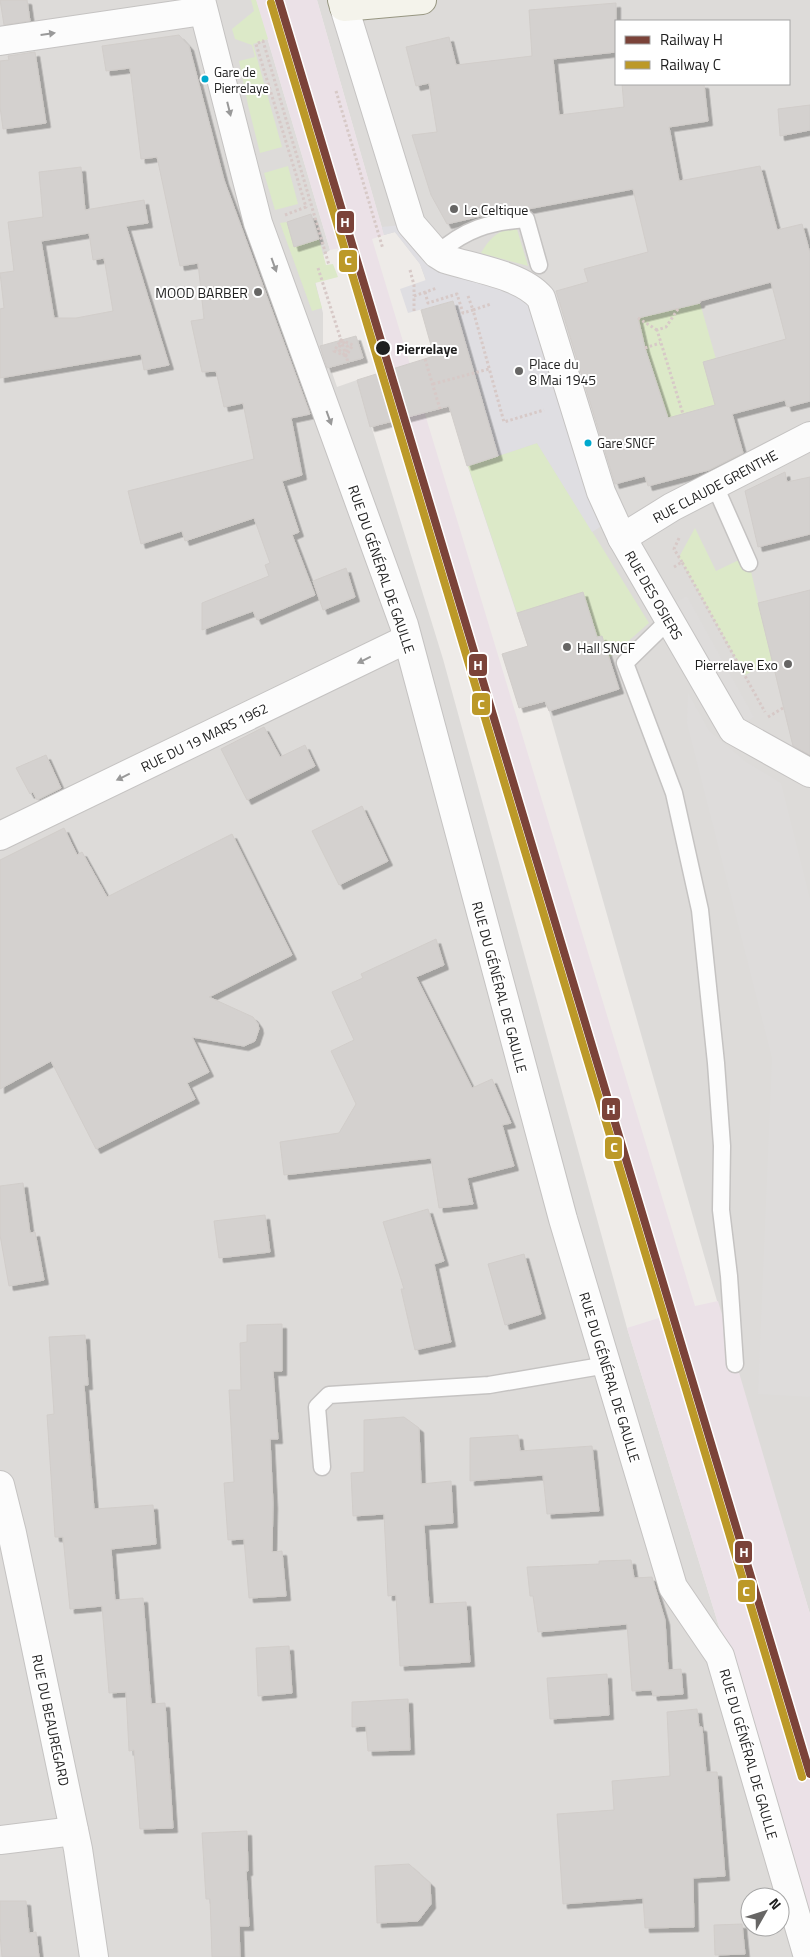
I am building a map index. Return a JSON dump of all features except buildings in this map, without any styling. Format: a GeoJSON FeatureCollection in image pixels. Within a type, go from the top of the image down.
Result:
{"type":"FeatureCollection","features":[{"type":"Feature","properties":{"kind":"street"},"geometry":{"type":"LineString","coordinates":[[422,0],[343,4],[411,224],[436,254],[445,259],[526,285],[541,298],[601,492],[622,538]]}},
{"type":"Feature","properties":{"kind":"street"},"geometry":{"type":"LineString","coordinates":[[0,41],[202,6]]}},
{"type":"Feature","properties":{"kind":"street","name":"RUE DU GÉNÉRAL DE GAULLE"},"geometry":{"type":"LineString","coordinates":[[202,6],[258,223],[407,639],[563,1219],[673,1587],[720,1656],[808,1957]]}},
{"type":"Feature","properties":{"kind":"street","name":"RUE CLAUDE GRENTHE"},"geometry":{"type":"LineString","coordinates":[[622,538],[672,507],[810,436]]}},
{"type":"Feature","properties":{"kind":"street","name":"RUE DES OSIERS"},"geometry":{"type":"LineString","coordinates":[[622,538],[732,730],[810,773]]}},
{"type":"Feature","properties":{"kind":"street","name":"RUE DU 19 MARS 1962"},"geometry":{"type":"LineString","coordinates":[[0,836],[407,639]]}},
{"type":"Feature","properties":{"kind":"street","name":"RUE DU BEAUREGARD"},"geometry":{"type":"LineString","coordinates":[[0,1485],[12,1533],[74,1831],[94,1957]]}},
{"type":"Feature","properties":{"kind":"street"},"geometry":{"type":"LineString","coordinates":[[0,1840],[74,1831]]}},
{"type":"Feature","properties":{"kind":"lane"},"geometry":{"type":"LineString","coordinates":[[436,254],[453,240],[472,230],[486,225],[526,219],[539,265]]}},
{"type":"Feature","properties":{"kind":"lane"},"geometry":{"type":"LineString","coordinates":[[715,486],[750,563]]}},
{"type":"Feature","properties":{"kind":"lane"},"geometry":{"type":"LineString","coordinates":[[669,620],[625,663],[674,793],[700,910],[718,1082],[722,1146],[721,1210],[729,1276],[735,1364]]}},
{"type":"Feature","properties":{"kind":"lane"},"geometry":{"type":"LineString","coordinates":[[322,1467],[318,1408],[328,1395],[489,1385],[607,1365]]}},
{"type":"Feature","properties":{"kind":"path"},"geometry":{"type":"LineString","coordinates":[[278,217],[306,207],[256,44],[263,41],[329,265]]}},
{"type":"Feature","properties":{"kind":"path"},"geometry":{"type":"LineString","coordinates":[[318,268],[348,362]]}},
{"type":"Feature","properties":{"kind":"path"},"geometry":{"type":"LineString","coordinates":[[414,285],[414,311]]}},
{"type":"Feature","properties":{"kind":"path"},"geometry":{"type":"LineString","coordinates":[[414,296],[431,290]]}},
{"type":"Feature","properties":{"kind":"path"},"geometry":{"type":"LineString","coordinates":[[425,292],[428,303],[457,294],[463,313],[473,310],[504,422],[550,408]]}},
{"type":"Feature","properties":{"kind":"path"},"geometry":{"type":"LineString","coordinates":[[657,330],[666,327],[678,309]]}},
{"type":"Feature","properties":{"kind":"path"},"geometry":{"type":"LineString","coordinates":[[638,318],[657,330],[683,414]]}},
{"type":"Feature","properties":{"kind":"path"},"geometry":{"type":"LineString","coordinates":[[341,340],[334,351],[346,356]]}},
{"type":"Feature","properties":{"kind":"path"},"geometry":{"type":"LineString","coordinates":[[341,340],[353,345],[346,356]]}},
{"type":"Feature","properties":{"kind":"path"},"geometry":{"type":"LineString","coordinates":[[645,348],[660,343]]}},
{"type":"Feature","properties":{"kind":"path"},"geometry":{"type":"LineString","coordinates":[[425,359],[440,409]]}},
{"type":"Feature","properties":{"kind":"path"},"geometry":{"type":"LineString","coordinates":[[433,384],[489,369]]}},
{"type":"Feature","properties":{"kind":"path"},"geometry":{"type":"LineString","coordinates":[[648,584],[682,562],[767,717],[783,708]]}},
{"type":"Feature","properties":{"kind":"shaded area"},"geometry":{"type":"Polygon","coordinates":[[[0,0],[256,0],[330,250],[311,265],[323,313],[323,346],[337,387],[357,380],[443,659],[627,1328],[810,1922],[810,1957],[0,1957],[0,0]]]}},
{"type":"Feature","properties":{"kind":"shaded area"},"geometry":{"type":"Polygon","coordinates":[[[256,0],[317,0],[384,235],[372,239],[695,1306],[718,1301],[810,1614],[810,1922],[627,1328],[659,1318],[575,1021],[439,575],[346,247],[330,250],[256,0]]]}},
{"type":"Feature","properties":{"kind":"shaded area"},"geometry":{"type":"Polygon","coordinates":[[[317,0],[810,0],[810,1614],[735,1364],[549,711],[464,455],[484,405],[453,301],[426,281],[420,264],[395,232],[384,235],[317,0]]]}},
{"type":"Feature","properties":{"kind":"shaded area","name":"Place du 8 Mai 1945"},"geometry":{"type":"Polygon","coordinates":[[[411,224],[526,285],[613,519],[592,532],[537,443],[468,466],[452,415],[484,405],[453,301],[408,313],[400,289],[426,280],[420,264],[395,232],[384,235],[382,227],[411,224]]]}},
{"type":"Feature","properties":{"kind":"shaded area"},"geometry":{"type":"Polygon","coordinates":[[[687,596],[754,717],[733,730],[664,609],[687,596]]]}},
{"type":"Feature","properties":{"kind":"shaded area"},"geometry":{"type":"Polygon","coordinates":[[[688,693],[709,731],[746,762],[781,783],[810,899],[810,1397],[758,1394],[772,1058],[687,723],[688,693]]]}},
{"type":"Feature","properties":{"kind":"green space"},"geometry":{"type":"Polygon","coordinates":[[[251,0],[256,0],[268,39],[253,44],[282,147],[260,153],[239,61],[255,57],[252,45],[235,39],[232,29],[254,11],[251,0]]]}},
{"type":"Feature","properties":{"kind":"green space"},"geometry":{"type":"Polygon","coordinates":[[[288,166],[298,204],[275,210],[264,173],[288,166]]]}},
{"type":"Feature","properties":{"kind":"green space"},"geometry":{"type":"Polygon","coordinates":[[[287,222],[294,247],[319,239],[326,265],[333,264],[338,277],[315,283],[322,308],[312,311],[280,223],[287,222]]]}},
{"type":"Feature","properties":{"kind":"green space"},"geometry":{"type":"Polygon","coordinates":[[[516,226],[528,266],[481,253],[495,235],[516,226]]]}},
{"type":"Feature","properties":{"kind":"green space"},"geometry":{"type":"Polygon","coordinates":[[[700,303],[728,401],[668,418],[645,348],[638,318],[700,303]]]}},
{"type":"Feature","properties":{"kind":"green space"},"geometry":{"type":"Polygon","coordinates":[[[537,443],[649,623],[609,658],[602,636],[597,637],[583,593],[517,613],[468,466],[537,443]]]}},
{"type":"Feature","properties":{"kind":"green space"},"geometry":{"type":"Polygon","coordinates":[[[695,528],[716,571],[743,558],[749,563],[772,661],[745,675],[679,557],[695,528]]]}},
{"type":"Feature","properties":{"kind":"rail line","name":"H"},"geometry":{"type":"LineString","coordinates":[[279,0],[810,1774]]}},
{"type":"Feature","properties":{"kind":"rail line","name":"C"},"geometry":{"type":"LineString","coordinates":[[271,3],[802,1777]]}},
{"type":"Feature","properties":{"kind":"place","name":"Gare de Pierrelaye"},"geometry":{"type":"Point","coordinates":[205,79]}},
{"type":"Feature","properties":{"kind":"place","name":"Le Celtique"},"geometry":{"type":"Point","coordinates":[454,209]}},
{"type":"Feature","properties":{"kind":"place","name":"MOOD BARBER"},"geometry":{"type":"Point","coordinates":[258,292]}},
{"type":"Feature","properties":{"kind":"place","name":"Pierrelaye"},"geometry":{"type":"Point","coordinates":[383,348]}},
{"type":"Feature","properties":{"kind":"place","name":"Place du 8 Mai 1945"},"geometry":{"type":"Point","coordinates":[519,371]}},
{"type":"Feature","properties":{"kind":"place","name":"Gare SNCF"},"geometry":{"type":"Point","coordinates":[588,443]}},
{"type":"Feature","properties":{"kind":"place","name":"Hall SNCF"},"geometry":{"type":"Point","coordinates":[567,647]}},
{"type":"Feature","properties":{"kind":"place","name":"Pierrelaye Exo"},"geometry":{"type":"Point","coordinates":[788,664]}}]}
